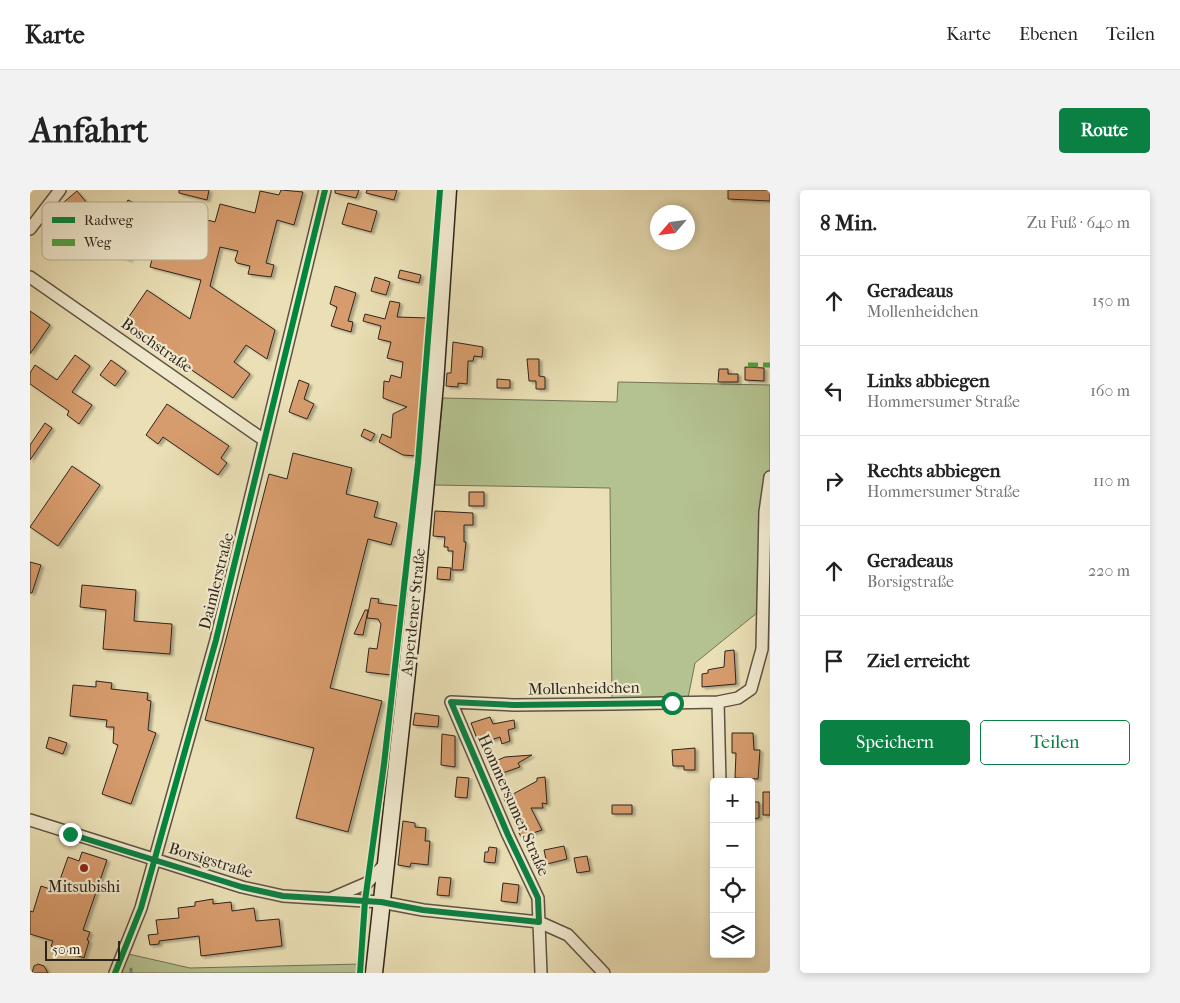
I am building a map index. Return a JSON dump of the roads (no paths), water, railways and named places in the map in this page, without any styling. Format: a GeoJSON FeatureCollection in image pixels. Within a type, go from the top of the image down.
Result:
{"type":"FeatureCollection","features":[{"type":"Feature","properties":{"kind":"main road","name":"Asperdener Straße"},"geometry":{"type":"LineString","coordinates":[[374,973],[417,582],[435,384],[448,190]]}},
{"type":"Feature","properties":{"kind":"street"},"geometry":{"type":"LineString","coordinates":[[51,202],[60,190]]}},
{"type":"Feature","properties":{"kind":"street","name":"Daimlerstraße"},"geometry":{"type":"LineString","coordinates":[[115,973],[141,908],[216,640],[325,190]]}},
{"type":"Feature","properties":{"kind":"street"},"geometry":{"type":"LineString","coordinates":[[30,229],[42,213]]}},
{"type":"Feature","properties":{"kind":"street","name":"Boschstraße"},"geometry":{"type":"LineString","coordinates":[[30,277],[264,440]]}},
{"type":"Feature","properties":{"kind":"street","name":"Mollenheidchen"},"geometry":{"type":"LineString","coordinates":[[451,702],[514,705],[718,702],[738,698],[751,689],[762,649],[765,512],[770,477]]}},
{"type":"Feature","properties":{"kind":"street","name":"Hommersumer Straße"},"geometry":{"type":"LineString","coordinates":[[451,702],[508,835],[538,898],[541,973]]}},
{"type":"Feature","properties":{"kind":"street"},"geometry":{"type":"LineString","coordinates":[[718,702],[720,778]]}},
{"type":"Feature","properties":{"kind":"street","name":"Borsigstraße"},"geometry":{"type":"LineString","coordinates":[[30,820],[242,887],[283,896],[381,902]]}},
{"type":"Feature","properties":{"kind":"street","name":"Borsigstraße"},"geometry":{"type":"LineString","coordinates":[[328,899],[367,883],[385,864]]}},
{"type":"Feature","properties":{"kind":"street"},"geometry":{"type":"LineString","coordinates":[[381,902],[423,910],[539,922],[568,935],[604,973]]}},
{"type":"Feature","properties":{"kind":"place","name":"Mitsubishi"},"geometry":{"type":"Point","coordinates":[84,868]}}]}
